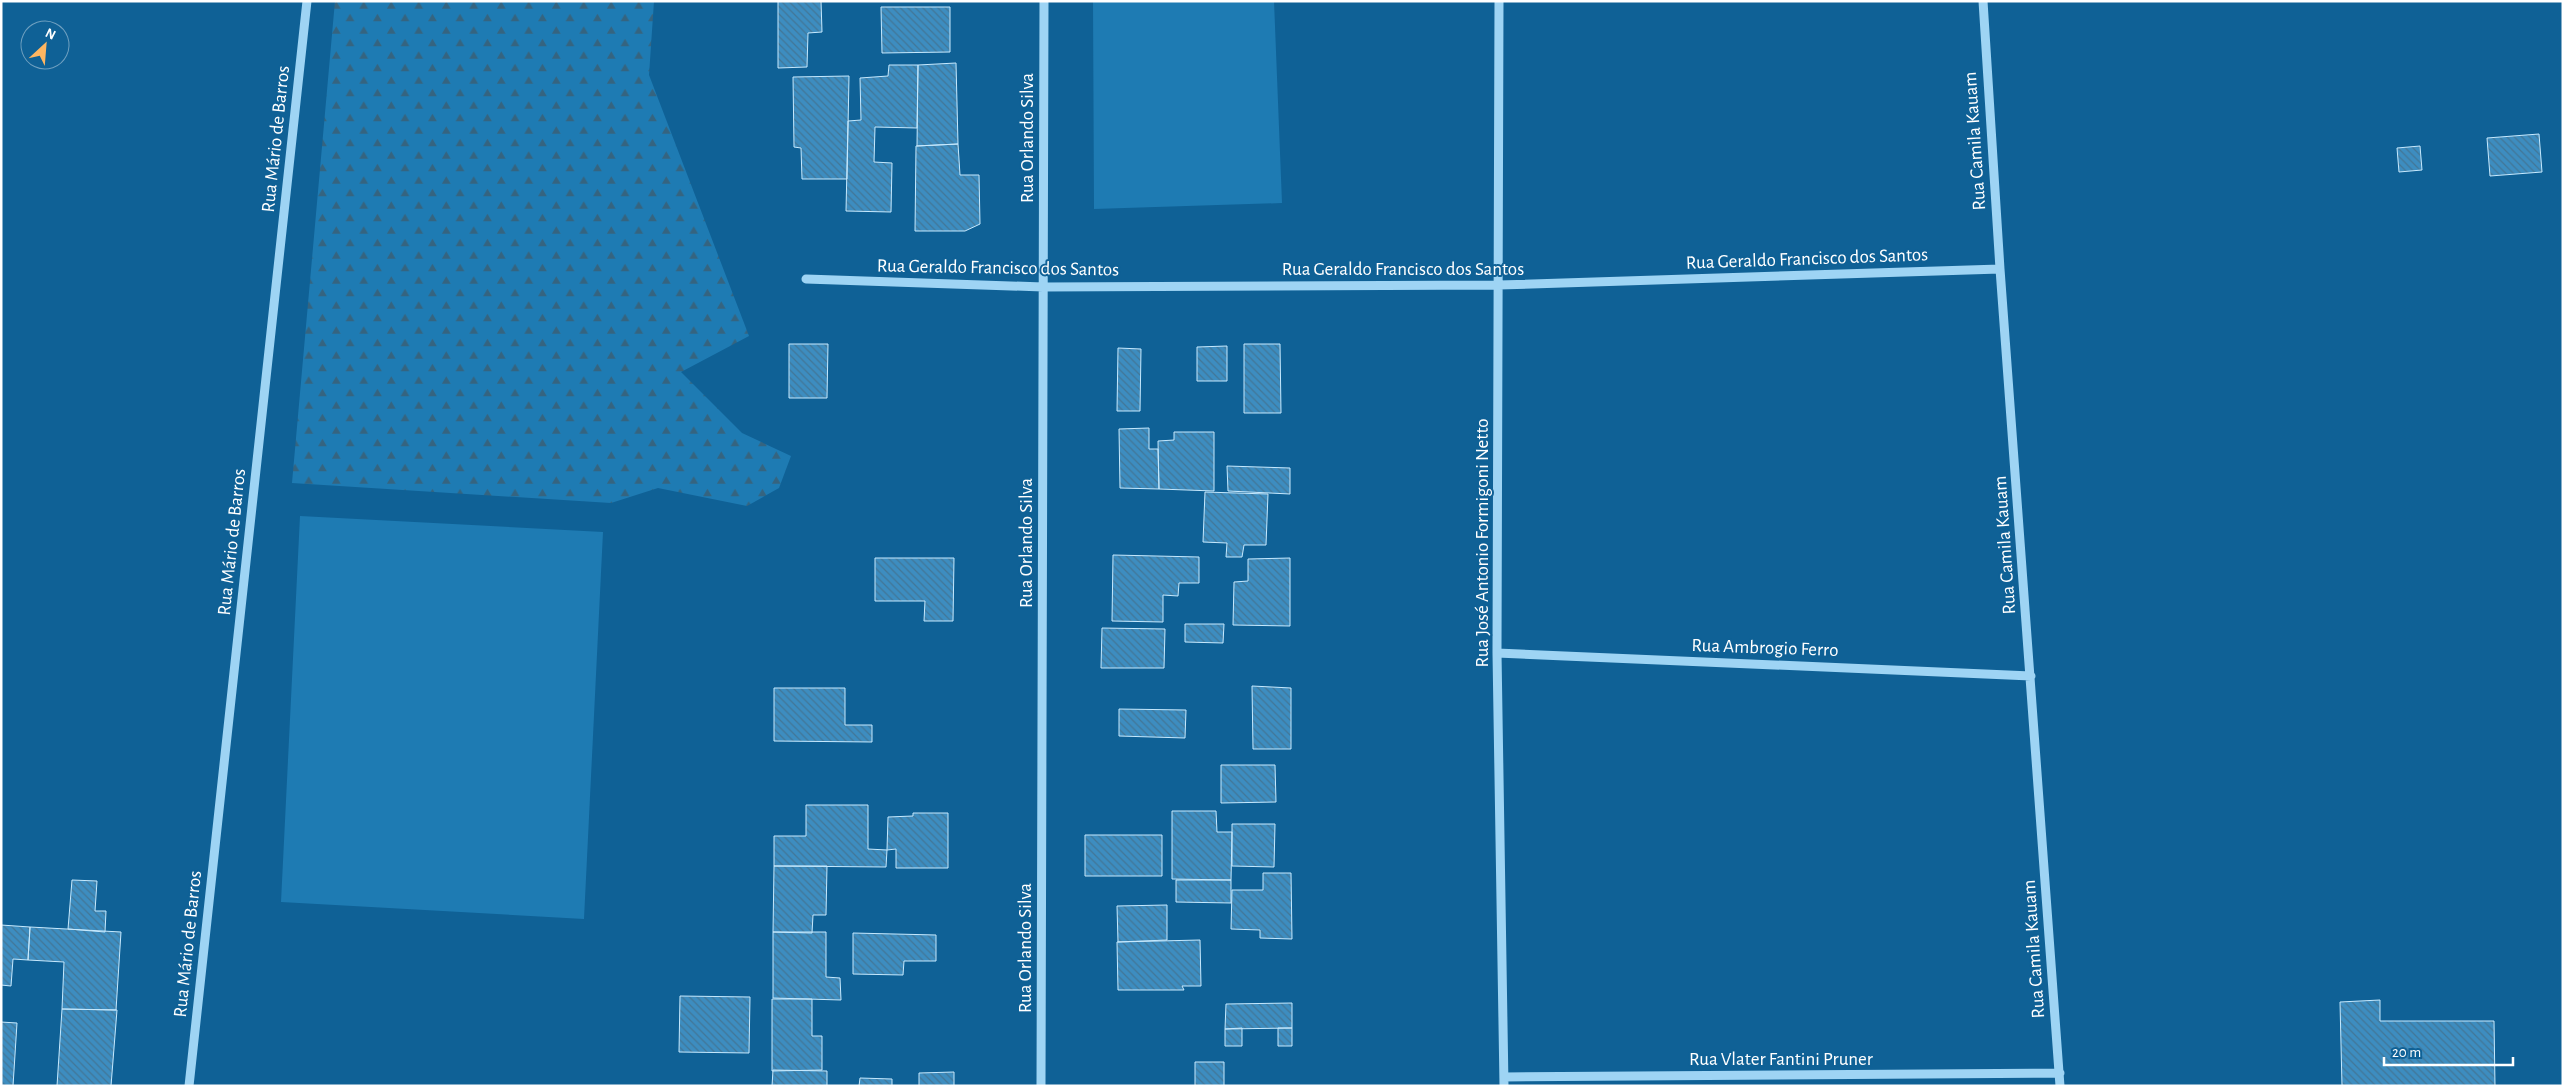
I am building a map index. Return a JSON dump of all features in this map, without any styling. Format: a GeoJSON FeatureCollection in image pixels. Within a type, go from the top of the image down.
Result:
{"type":"FeatureCollection","features":[{"type":"Feature","properties":{"kind":"street","name":"Rua Mário de Barros"},"geometry":{"type":"LineString","coordinates":[[189,1086],[307,1]]}},
{"type":"Feature","properties":{"kind":"street","name":"Rua Orlando Silva"},"geometry":{"type":"LineString","coordinates":[[1041,1086],[1044,1]]}},
{"type":"Feature","properties":{"kind":"street","name":"Rua José Antonio Formigoni Netto"},"geometry":{"type":"LineString","coordinates":[[1499,1],[1497,653],[1504,1082]]}},
{"type":"Feature","properties":{"kind":"street","name":"Rua Camila Kauam"},"geometry":{"type":"LineString","coordinates":[[1983,1],[2000,270],[2032,676],[2060,1086]]}},
{"type":"Feature","properties":{"kind":"street","name":"Rua Geraldo Francisco dos Santos"},"geometry":{"type":"LineString","coordinates":[[806,279],[1043,287],[1499,285],[2000,270]]}},
{"type":"Feature","properties":{"kind":"street","name":"Rua Ambrogio Ferro"},"geometry":{"type":"LineString","coordinates":[[1497,653],[2032,676]]}},
{"type":"Feature","properties":{"kind":"street","name":"Rua Vlater Fantini Pruner"},"geometry":{"type":"LineString","coordinates":[[1504,1082],[2060,1073]]}},
{"type":"Feature","properties":{"kind":"green space"},"geometry":{"type":"Polygon","coordinates":[[[335,1],[654,1],[649,75],[749,336],[681,372],[742,433],[791,456],[779,488],[747,506],[658,488],[611,503],[292,483],[335,1]]]}},
{"type":"Feature","properties":{"kind":"green space"},"geometry":{"type":"Polygon","coordinates":[[[1093,1],[1274,1],[1282,203],[1094,209],[1093,1]]]}},
{"type":"Feature","properties":{"kind":"green space"},"geometry":{"type":"Polygon","coordinates":[[[300,516],[603,532],[584,919],[281,902],[300,516]]]}},
{"type":"Feature","properties":{"kind":"building"},"geometry":{"type":"Polygon","coordinates":[[[778,1],[821,1],[822,32],[808,33],[807,67],[778,68],[778,1]]]}},
{"type":"Feature","properties":{"kind":"building"},"geometry":{"type":"Polygon","coordinates":[[[881,7],[950,7],[950,52],[882,53],[881,7]]]}},
{"type":"Feature","properties":{"kind":"building"},"geometry":{"type":"Polygon","coordinates":[[[956,63],[958,144],[917,146],[918,65],[956,63]]]}},
{"type":"Feature","properties":{"kind":"building"},"geometry":{"type":"Polygon","coordinates":[[[889,65],[918,65],[917,128],[875,127],[874,162],[892,163],[891,212],[846,211],[848,121],[861,120],[860,78],[888,76],[889,65]]]}},
{"type":"Feature","properties":{"kind":"building"},"geometry":{"type":"Polygon","coordinates":[[[849,76],[847,179],[802,179],[801,148],[794,147],[793,77],[849,76]]]}},
{"type":"Feature","properties":{"kind":"building"},"geometry":{"type":"Polygon","coordinates":[[[2539,134],[2542,172],[2490,176],[2487,138],[2539,134]]]}},
{"type":"Feature","properties":{"kind":"building"},"geometry":{"type":"Polygon","coordinates":[[[958,144],[960,175],[979,175],[980,224],[965,231],[915,231],[916,146],[958,144]]]}},
{"type":"Feature","properties":{"kind":"building"},"geometry":{"type":"Polygon","coordinates":[[[2420,146],[2422,170],[2399,172],[2397,148],[2420,146]]]}},
{"type":"Feature","properties":{"kind":"building"},"geometry":{"type":"Polygon","coordinates":[[[789,344],[828,344],[827,398],[789,398],[789,344]]]}},
{"type":"Feature","properties":{"kind":"building"},"geometry":{"type":"Polygon","coordinates":[[[1244,344],[1280,344],[1281,413],[1244,413],[1244,344]]]}},
{"type":"Feature","properties":{"kind":"building"},"geometry":{"type":"Polygon","coordinates":[[[1227,346],[1227,381],[1197,381],[1197,347],[1227,346]]]}},
{"type":"Feature","properties":{"kind":"building"},"geometry":{"type":"Polygon","coordinates":[[[1118,348],[1141,349],[1140,411],[1117,411],[1118,348]]]}},
{"type":"Feature","properties":{"kind":"building"},"geometry":{"type":"Polygon","coordinates":[[[1149,428],[1149,449],[1158,449],[1159,489],[1120,488],[1119,429],[1149,428]]]}},
{"type":"Feature","properties":{"kind":"building"},"geometry":{"type":"Polygon","coordinates":[[[1174,432],[1214,432],[1214,491],[1159,489],[1158,441],[1174,440],[1174,432]]]}},
{"type":"Feature","properties":{"kind":"building"},"geometry":{"type":"Polygon","coordinates":[[[1227,466],[1290,468],[1290,494],[1228,491],[1227,466]]]}},
{"type":"Feature","properties":{"kind":"building"},"geometry":{"type":"Polygon","coordinates":[[[1205,492],[1268,494],[1266,545],[1244,545],[1242,557],[1226,557],[1227,543],[1203,542],[1205,492]]]}},
{"type":"Feature","properties":{"kind":"building"},"geometry":{"type":"Polygon","coordinates":[[[1113,555],[1199,557],[1199,583],[1179,583],[1178,596],[1163,595],[1163,622],[1112,621],[1113,555]]]}},
{"type":"Feature","properties":{"kind":"building"},"geometry":{"type":"Polygon","coordinates":[[[875,558],[954,558],[953,621],[924,621],[925,601],[875,601],[875,558]]]}},
{"type":"Feature","properties":{"kind":"building"},"geometry":{"type":"Polygon","coordinates":[[[1290,558],[1290,626],[1233,625],[1234,582],[1248,581],[1248,559],[1290,558]]]}},
{"type":"Feature","properties":{"kind":"building"},"geometry":{"type":"Polygon","coordinates":[[[1185,624],[1224,624],[1223,643],[1185,642],[1185,624]]]}},
{"type":"Feature","properties":{"kind":"building"},"geometry":{"type":"Polygon","coordinates":[[[1102,628],[1165,629],[1164,668],[1101,668],[1102,628]]]}},
{"type":"Feature","properties":{"kind":"building"},"geometry":{"type":"Polygon","coordinates":[[[1252,686],[1291,688],[1291,749],[1253,749],[1252,686]]]}},
{"type":"Feature","properties":{"kind":"building"},"geometry":{"type":"Polygon","coordinates":[[[774,688],[845,688],[845,725],[872,725],[872,742],[774,741],[774,688]]]}},
{"type":"Feature","properties":{"kind":"building"},"geometry":{"type":"Polygon","coordinates":[[[1119,709],[1186,710],[1185,738],[1119,736],[1119,709]]]}},
{"type":"Feature","properties":{"kind":"building"},"geometry":{"type":"Polygon","coordinates":[[[1221,765],[1275,765],[1276,802],[1221,803],[1221,765]]]}},
{"type":"Feature","properties":{"kind":"building"},"geometry":{"type":"Polygon","coordinates":[[[806,805],[868,805],[868,849],[887,850],[886,867],[774,866],[774,836],[806,836],[806,805]]]}},
{"type":"Feature","properties":{"kind":"building"},"geometry":{"type":"Polygon","coordinates":[[[1172,811],[1216,811],[1217,832],[1232,832],[1231,880],[1172,879],[1172,811]]]}},
{"type":"Feature","properties":{"kind":"building"},"geometry":{"type":"Polygon","coordinates":[[[913,813],[948,813],[948,868],[896,868],[896,849],[887,850],[888,817],[913,816],[913,813]]]}},
{"type":"Feature","properties":{"kind":"building"},"geometry":{"type":"Polygon","coordinates":[[[1232,824],[1275,824],[1274,867],[1232,866],[1232,824]]]}},
{"type":"Feature","properties":{"kind":"building"},"geometry":{"type":"Polygon","coordinates":[[[1085,835],[1162,835],[1162,876],[1085,876],[1085,835]]]}},
{"type":"Feature","properties":{"kind":"building"},"geometry":{"type":"Polygon","coordinates":[[[774,866],[827,866],[826,915],[813,915],[812,933],[773,932],[774,866]]]}},
{"type":"Feature","properties":{"kind":"building"},"geometry":{"type":"Polygon","coordinates":[[[1263,873],[1291,873],[1292,939],[1260,938],[1260,930],[1231,929],[1232,890],[1263,890],[1263,873]]]}},
{"type":"Feature","properties":{"kind":"building"},"geometry":{"type":"Polygon","coordinates":[[[72,880],[97,881],[95,911],[106,911],[105,932],[68,929],[72,880]]]}},
{"type":"Feature","properties":{"kind":"building"},"geometry":{"type":"Polygon","coordinates":[[[1176,880],[1231,880],[1231,903],[1176,902],[1176,880]]]}},
{"type":"Feature","properties":{"kind":"building"},"geometry":{"type":"Polygon","coordinates":[[[1167,905],[1167,940],[1118,942],[1117,906],[1167,905]]]}},
{"type":"Feature","properties":{"kind":"building"},"geometry":{"type":"Polygon","coordinates":[[[1,925],[30,927],[28,960],[13,959],[11,986],[1,985],[1,925]]]}},
{"type":"Feature","properties":{"kind":"building"},"geometry":{"type":"Polygon","coordinates":[[[30,927],[121,932],[116,1010],[62,1009],[64,962],[28,960],[30,927]]]}},
{"type":"Feature","properties":{"kind":"building"},"geometry":{"type":"Polygon","coordinates":[[[773,932],[826,932],[826,977],[840,978],[841,1000],[773,998],[773,932]]]}},
{"type":"Feature","properties":{"kind":"building"},"geometry":{"type":"Polygon","coordinates":[[[853,933],[936,935],[936,961],[904,961],[903,975],[853,974],[853,933]]]}},
{"type":"Feature","properties":{"kind":"building"},"geometry":{"type":"Polygon","coordinates":[[[1200,940],[1201,986],[1182,986],[1184,990],[1118,990],[1117,942],[1200,940]]]}},
{"type":"Feature","properties":{"kind":"building"},"geometry":{"type":"Polygon","coordinates":[[[680,996],[750,997],[749,1053],[679,1052],[680,996]]]}},
{"type":"Feature","properties":{"kind":"building"},"geometry":{"type":"Polygon","coordinates":[[[772,999],[812,999],[812,1036],[822,1036],[822,1070],[772,1071],[772,999]]]}},
{"type":"Feature","properties":{"kind":"building"},"geometry":{"type":"Polygon","coordinates":[[[2380,1000],[2380,1021],[2494,1021],[2495,1086],[2342,1086],[2340,1002],[2380,1000]]]}},
{"type":"Feature","properties":{"kind":"building"},"geometry":{"type":"Polygon","coordinates":[[[1292,1003],[1292,1028],[1225,1029],[1226,1004],[1292,1003]]]}},
{"type":"Feature","properties":{"kind":"building"},"geometry":{"type":"Polygon","coordinates":[[[62,1009],[117,1010],[111,1086],[57,1086],[62,1009]]]}},
{"type":"Feature","properties":{"kind":"building"},"geometry":{"type":"Polygon","coordinates":[[[1,1022],[17,1023],[13,1086],[1,1086],[1,1022]]]}},
{"type":"Feature","properties":{"kind":"building"},"geometry":{"type":"Polygon","coordinates":[[[1242,1028],[1242,1046],[1225,1046],[1225,1029],[1242,1028]]]}},
{"type":"Feature","properties":{"kind":"building"},"geometry":{"type":"Polygon","coordinates":[[[1278,1028],[1292,1028],[1292,1046],[1278,1046],[1278,1028]]]}},
{"type":"Feature","properties":{"kind":"building"},"geometry":{"type":"Polygon","coordinates":[[[1195,1062],[1224,1062],[1224,1086],[1195,1086],[1195,1062]]]}},
{"type":"Feature","properties":{"kind":"building"},"geometry":{"type":"Polygon","coordinates":[[[773,1070],[827,1071],[827,1086],[772,1086],[773,1070]]]}},
{"type":"Feature","properties":{"kind":"building"},"geometry":{"type":"Polygon","coordinates":[[[954,1072],[954,1086],[919,1086],[919,1073],[954,1072]]]}},
{"type":"Feature","properties":{"kind":"building"},"geometry":{"type":"Polygon","coordinates":[[[860,1078],[892,1079],[892,1086],[859,1086],[860,1078]]]}}]}
